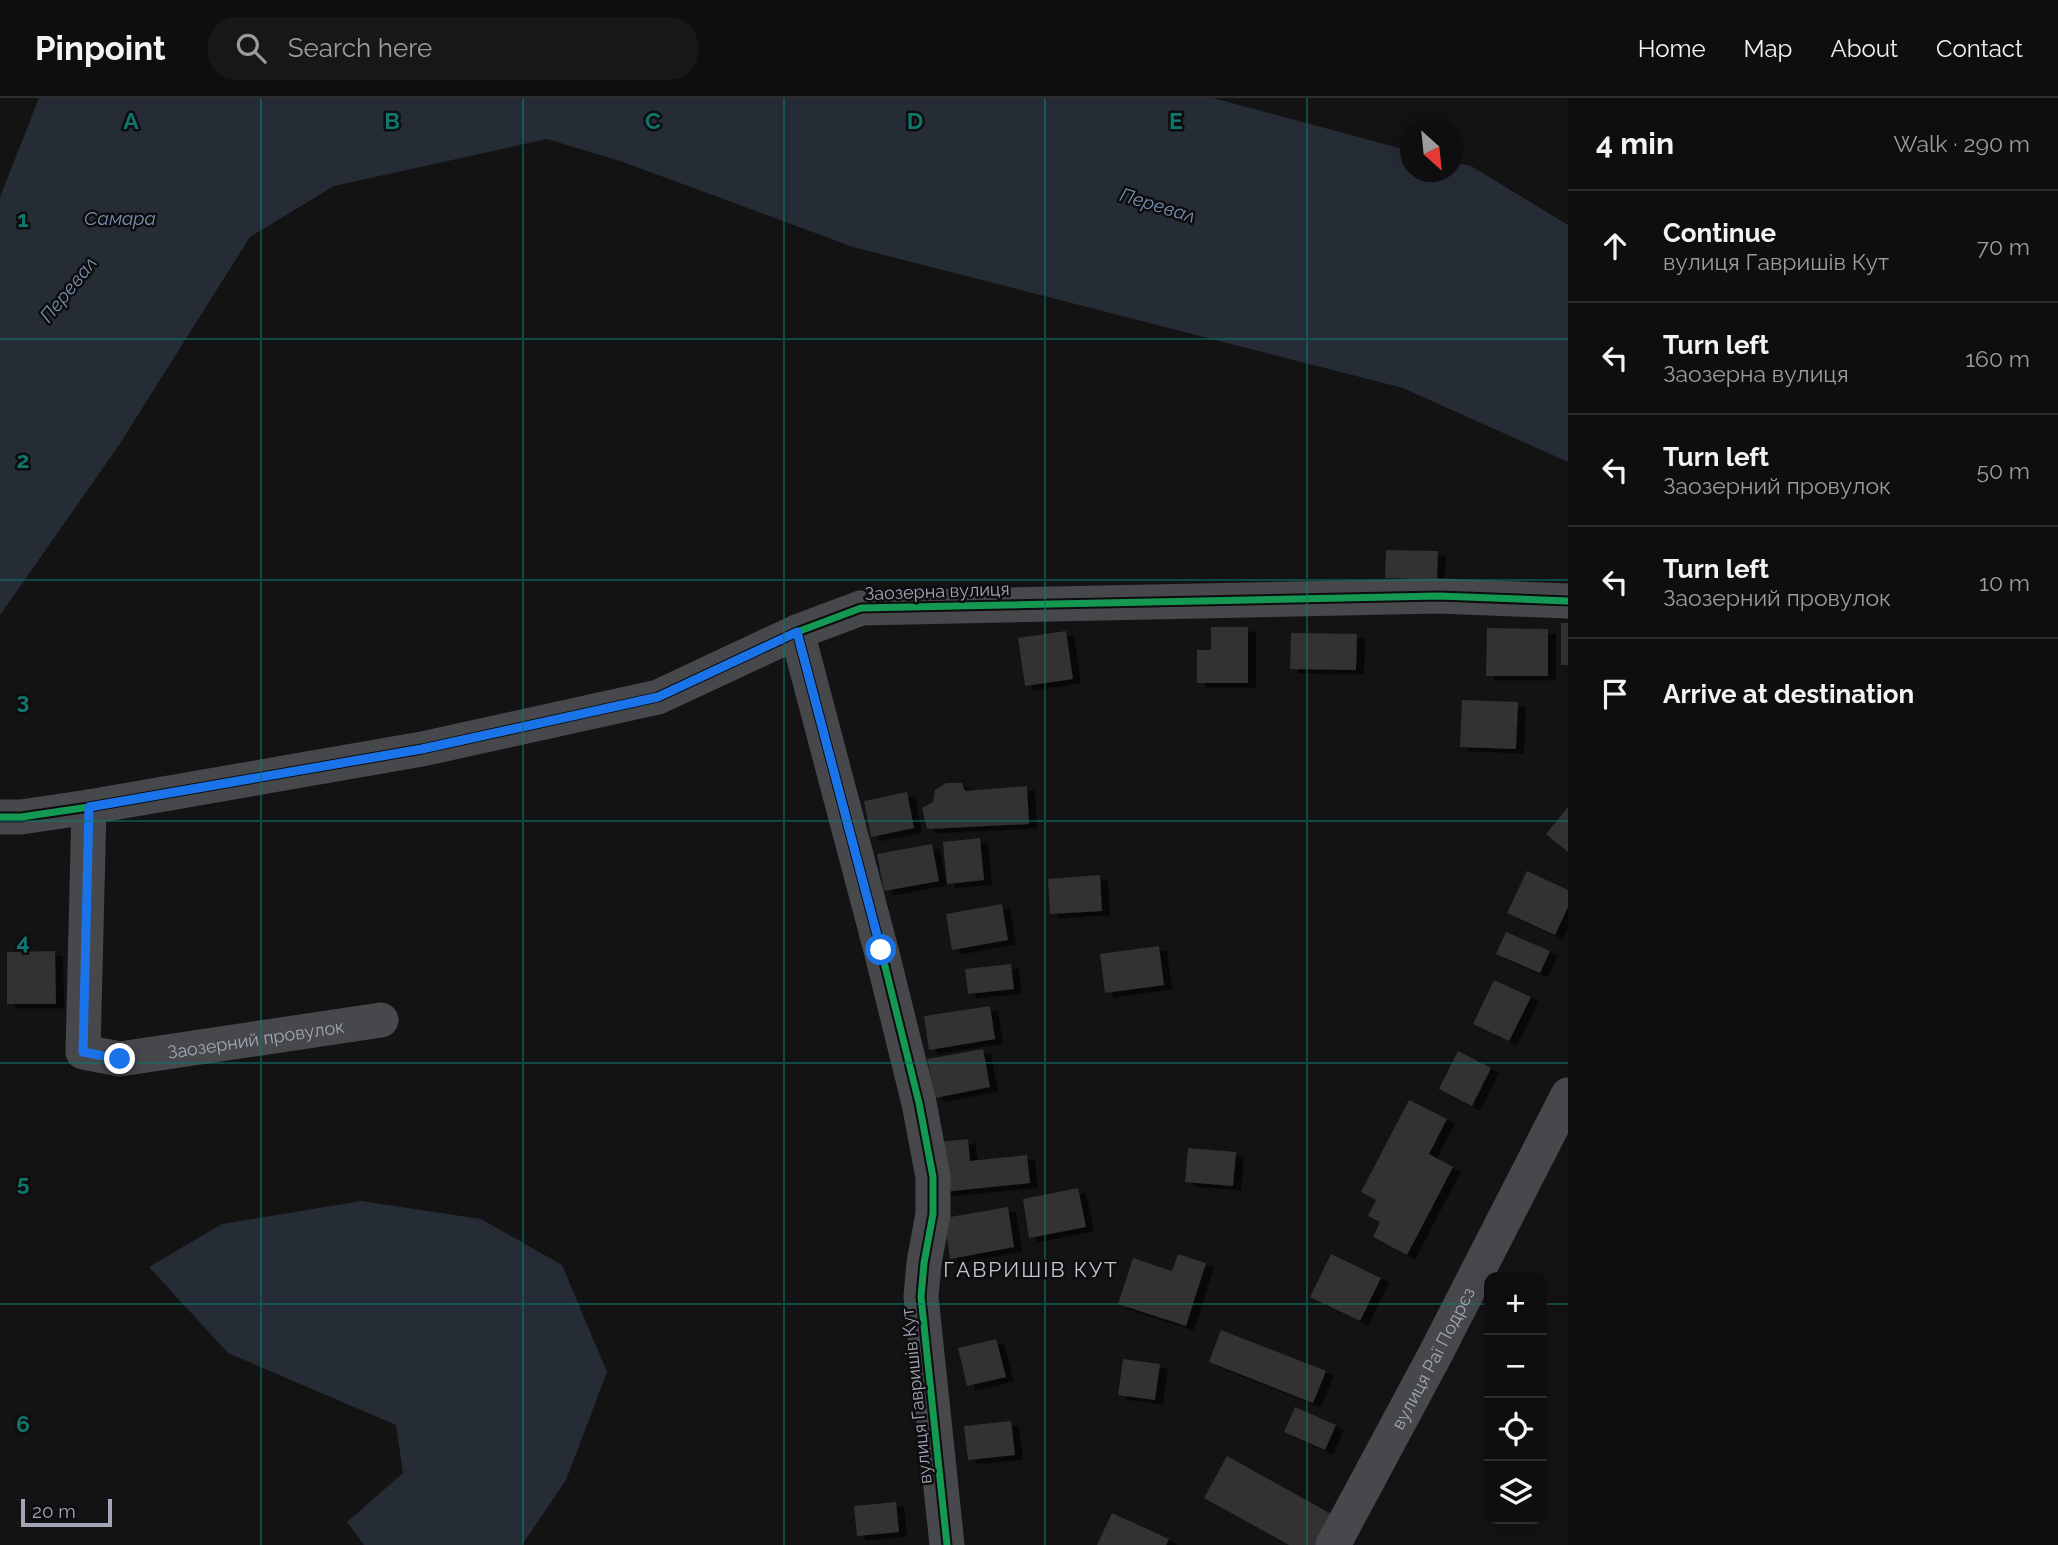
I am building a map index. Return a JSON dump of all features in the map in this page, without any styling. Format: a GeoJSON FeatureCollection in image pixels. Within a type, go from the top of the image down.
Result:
{"type":"FeatureCollection","features":[{"type":"Feature","properties":{"kind":"street","name":"Заозерна вулиця"},"geometry":{"type":"LineString","coordinates":[[0,817],[21,817],[89,807],[422,749],[658,697],[797,632],[861,608],[1439,596],[1568,601]]}},
{"type":"Feature","properties":{"kind":"street","name":"вулиця Гавришів Кут"},"geometry":{"type":"LineString","coordinates":[[797,632],[881,950],[919,1103],[933,1177],[933,1213],[921,1297],[947,1545]]}},
{"type":"Feature","properties":{"kind":"street","name":"Заозерний провулок"},"geometry":{"type":"LineString","coordinates":[[89,807],[83,1052],[120,1059],[381,1020]]}},
{"type":"Feature","properties":{"kind":"street","name":"вулиця Раї Подрєз"},"geometry":{"type":"LineString","coordinates":[[1333,1545],[1436,1353],[1568,1095]]}},
{"type":"Feature","properties":{"kind":"water","name":"Самара"},"geometry":{"type":"Polygon","coordinates":[[[39,98],[1213,98],[1400,148],[1400,182],[1463,182],[1463,164],[1471,166],[1568,225],[1568,462],[1403,388],[853,247],[623,162],[547,139],[334,186],[250,237],[119,445],[0,615],[0,197],[39,98]]]}},
{"type":"Feature","properties":{"kind":"water"},"geometry":{"type":"Polygon","coordinates":[[[361,1201],[481,1219],[562,1265],[607,1372],[566,1480],[522,1545],[364,1545],[347,1522],[403,1473],[396,1425],[228,1353],[149,1267],[222,1224],[361,1201]]]}},
{"type":"Feature","properties":{"kind":"building"},"geometry":{"type":"Polygon","coordinates":[[[1386,550],[1438,551],[1437,580],[1385,578],[1386,550]]]}},
{"type":"Feature","properties":{"kind":"building"},"geometry":{"type":"Polygon","coordinates":[[[1561,623],[1568,623],[1568,665],[1561,665],[1561,623]]]}},
{"type":"Feature","properties":{"kind":"building"},"geometry":{"type":"Polygon","coordinates":[[[1211,627],[1248,627],[1248,683],[1197,683],[1197,650],[1211,650],[1211,627]]]}},
{"type":"Feature","properties":{"kind":"building"},"geometry":{"type":"Polygon","coordinates":[[[1487,628],[1548,629],[1548,676],[1486,676],[1487,628]]]}},
{"type":"Feature","properties":{"kind":"building"},"geometry":{"type":"Polygon","coordinates":[[[1066,631],[1073,679],[1025,686],[1018,638],[1066,631]]]}},
{"type":"Feature","properties":{"kind":"building"},"geometry":{"type":"Polygon","coordinates":[[[1291,633],[1357,634],[1356,670],[1290,669],[1291,633]]]}},
{"type":"Feature","properties":{"kind":"building"},"geometry":{"type":"Polygon","coordinates":[[[1462,700],[1518,702],[1516,749],[1460,747],[1462,700]]]}},
{"type":"Feature","properties":{"kind":"building"},"geometry":{"type":"Polygon","coordinates":[[[946,783],[962,783],[965,791],[1027,786],[1029,824],[927,829],[922,808],[933,802],[935,790],[946,783]]]}},
{"type":"Feature","properties":{"kind":"building"},"geometry":{"type":"Polygon","coordinates":[[[907,792],[914,828],[871,837],[864,801],[907,792]]]}},
{"type":"Feature","properties":{"kind":"building"},"geometry":{"type":"Polygon","coordinates":[[[1568,807],[1568,852],[1546,834],[1568,807]]]}},
{"type":"Feature","properties":{"kind":"building"},"geometry":{"type":"Polygon","coordinates":[[[980,838],[984,880],[947,884],[943,842],[980,838]]]}},
{"type":"Feature","properties":{"kind":"building"},"geometry":{"type":"Polygon","coordinates":[[[932,844],[939,881],[884,891],[877,854],[932,844]]]}},
{"type":"Feature","properties":{"kind":"building"},"geometry":{"type":"Polygon","coordinates":[[[1527,871],[1568,890],[1568,907],[1555,935],[1507,913],[1527,871]]]}},
{"type":"Feature","properties":{"kind":"building"},"geometry":{"type":"Polygon","coordinates":[[[1100,875],[1102,911],[1050,914],[1048,879],[1100,875]]]}},
{"type":"Feature","properties":{"kind":"building"},"geometry":{"type":"Polygon","coordinates":[[[1002,904],[1008,940],[952,950],[946,914],[1002,904]]]}},
{"type":"Feature","properties":{"kind":"building"},"geometry":{"type":"Polygon","coordinates":[[[1506,932],[1550,951],[1540,973],[1496,954],[1506,932]]]}},
{"type":"Feature","properties":{"kind":"building"},"geometry":{"type":"Polygon","coordinates":[[[1159,946],[1164,985],[1105,993],[1100,954],[1159,946]]]}},
{"type":"Feature","properties":{"kind":"building"},"geometry":{"type":"Polygon","coordinates":[[[55,951],[56,1004],[7,1004],[7,952],[55,951]]]}},
{"type":"Feature","properties":{"kind":"building"},"geometry":{"type":"Polygon","coordinates":[[[1011,964],[1014,989],[968,994],[965,969],[1011,964]]]}},
{"type":"Feature","properties":{"kind":"building"},"geometry":{"type":"Polygon","coordinates":[[[1494,980],[1531,997],[1509,1041],[1473,1024],[1494,980]]]}},
{"type":"Feature","properties":{"kind":"building"},"geometry":{"type":"Polygon","coordinates":[[[990,1006],[995,1039],[929,1050],[924,1016],[990,1006]]]}},
{"type":"Feature","properties":{"kind":"building"},"geometry":{"type":"Polygon","coordinates":[[[983,1049],[990,1087],[935,1098],[927,1059],[983,1049]]]}},
{"type":"Feature","properties":{"kind":"building"},"geometry":{"type":"Polygon","coordinates":[[[1458,1051],[1491,1068],[1472,1106],[1439,1089],[1458,1051]]]}},
{"type":"Feature","properties":{"kind":"building"},"geometry":{"type":"Polygon","coordinates":[[[1409,1100],[1447,1119],[1429,1154],[1453,1167],[1407,1255],[1373,1237],[1380,1222],[1368,1216],[1376,1200],[1361,1192],[1409,1100]]]}},
{"type":"Feature","properties":{"kind":"building"},"geometry":{"type":"Polygon","coordinates":[[[968,1139],[970,1161],[1027,1155],[1030,1183],[943,1192],[938,1142],[968,1139]]]}},
{"type":"Feature","properties":{"kind":"building"},"geometry":{"type":"Polygon","coordinates":[[[1188,1148],[1236,1152],[1233,1186],[1185,1182],[1188,1148]]]}},
{"type":"Feature","properties":{"kind":"building"},"geometry":{"type":"Polygon","coordinates":[[[1078,1188],[1086,1227],[1029,1238],[1023,1199],[1078,1188]]]}},
{"type":"Feature","properties":{"kind":"building"},"geometry":{"type":"Polygon","coordinates":[[[1008,1207],[1014,1247],[950,1259],[944,1218],[1008,1207]]]}},
{"type":"Feature","properties":{"kind":"building"},"geometry":{"type":"Polygon","coordinates":[[[1178,1254],[1206,1263],[1186,1326],[1118,1304],[1133,1258],[1172,1271],[1178,1254]]]}},
{"type":"Feature","properties":{"kind":"building"},"geometry":{"type":"Polygon","coordinates":[[[1331,1254],[1381,1278],[1360,1321],[1310,1297],[1331,1254]]]}},
{"type":"Feature","properties":{"kind":"building"},"geometry":{"type":"Polygon","coordinates":[[[1221,1330],[1326,1371],[1313,1403],[1209,1362],[1221,1330]]]}},
{"type":"Feature","properties":{"kind":"building"},"geometry":{"type":"Polygon","coordinates":[[[996,1339],[1006,1377],[967,1386],[958,1348],[996,1339]]]}},
{"type":"Feature","properties":{"kind":"building"},"geometry":{"type":"Polygon","coordinates":[[[1123,1359],[1160,1364],[1155,1400],[1118,1395],[1123,1359]]]}},
{"type":"Feature","properties":{"kind":"building"},"geometry":{"type":"Polygon","coordinates":[[[1295,1407],[1336,1425],[1325,1450],[1284,1432],[1295,1407]]]}},
{"type":"Feature","properties":{"kind":"building"},"geometry":{"type":"Polygon","coordinates":[[[1011,1421],[1015,1455],[968,1460],[964,1426],[1011,1421]]]}},
{"type":"Feature","properties":{"kind":"building"},"geometry":{"type":"Polygon","coordinates":[[[1227,1456],[1333,1515],[1317,1545],[1289,1545],[1204,1498],[1227,1456]]]}},
{"type":"Feature","properties":{"kind":"building"},"geometry":{"type":"Polygon","coordinates":[[[896,1502],[899,1532],[857,1536],[854,1506],[896,1502]]]}},
{"type":"Feature","properties":{"kind":"building"},"geometry":{"type":"Polygon","coordinates":[[[1112,1513],[1169,1539],[1166,1545],[1097,1545],[1112,1513]]]}},
{"type":"Feature","properties":{"kind":"cycle path"},"geometry":{"type":"LineString","coordinates":[[0,817],[21,817],[89,807],[422,749],[658,697],[797,632],[861,608],[1439,596],[1568,601]]}},
{"type":"Feature","properties":{"kind":"cycle path"},"geometry":{"type":"LineString","coordinates":[[797,632],[881,950],[919,1103],[933,1177],[933,1214],[921,1297],[947,1545]]}},
{"type":"Feature","properties":{"kind":"district","name":"ГАВРИШІВ КУТ"},"geometry":{"type":"Point","coordinates":[1031,1269]}},
{"type":"Feature","properties":{"kind":"route"},"geometry":{"type":"LineString","coordinates":[[120,1059],[83,1052],[89,807],[422,749],[658,697],[797,632],[881,950]]}},
{"type":"Feature","properties":{"kind":"water label","name":"Перевал"},"geometry":{"type":"Point","coordinates":[1158,205]}},
{"type":"Feature","properties":{"kind":"water label","name":"Перевал"},"geometry":{"type":"Point","coordinates":[68,289]}}]}
